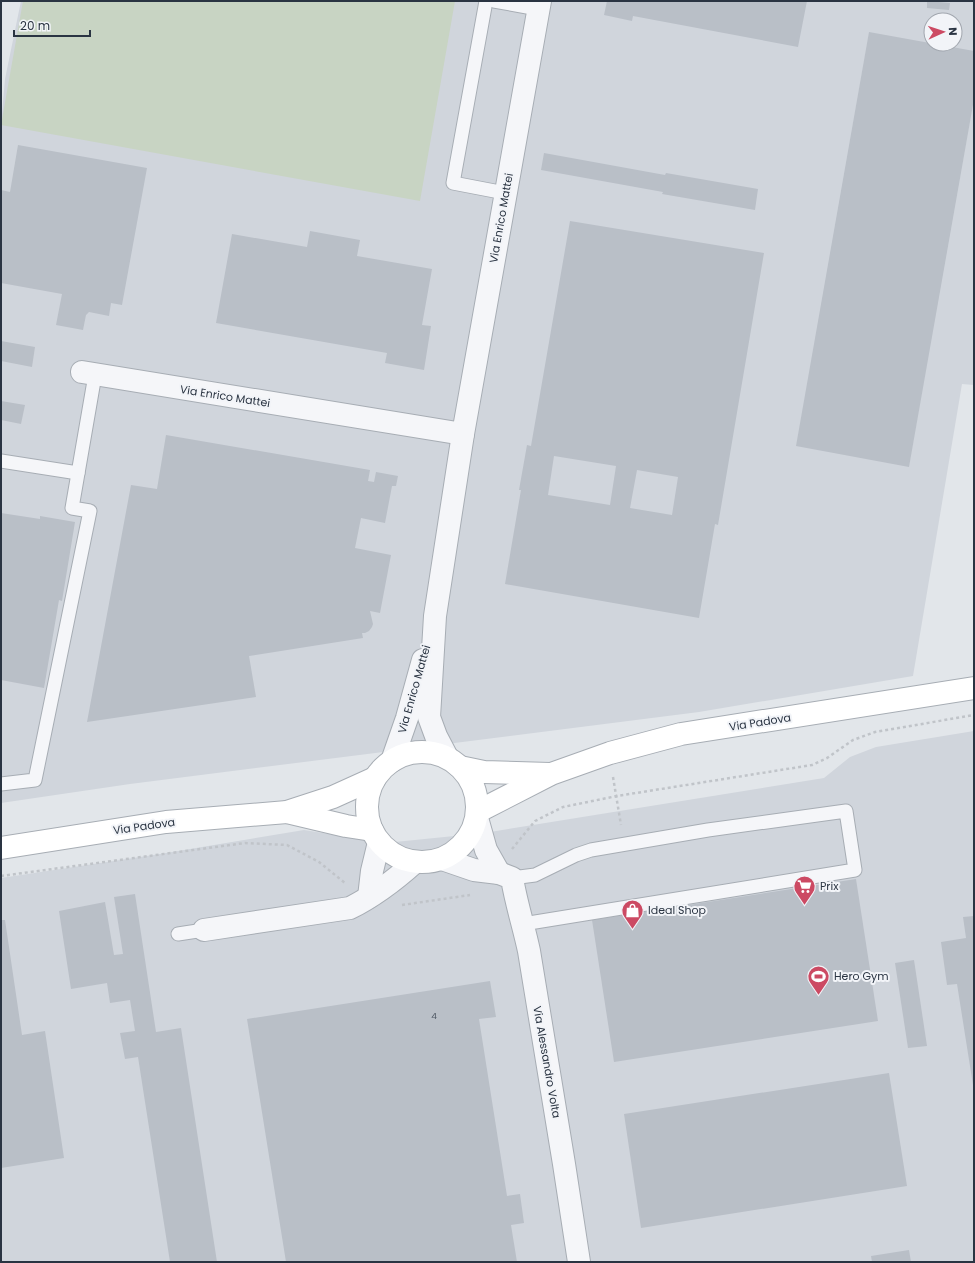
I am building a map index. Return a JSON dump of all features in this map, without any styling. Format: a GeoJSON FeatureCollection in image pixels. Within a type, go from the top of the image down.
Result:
{"type":"FeatureCollection","features":[{"type":"Feature","properties":{"kind":"main road","name":"Via Padova"},"geometry":{"type":"LineString","coordinates":[[477,815],[551,774],[610,753],[681,734],[974,688]]}},
{"type":"Feature","properties":{"kind":"main road"},"geometry":{"type":"LineString","coordinates":[[415,752],[437,753],[454,762],[471,780],[478,804],[477,815],[472,831],[464,843],[454,852],[442,859],[429,862],[415,862],[401,858],[389,851],[376,836],[367,812],[368,795],[375,778],[382,769],[392,761],[403,755],[415,752]]}},
{"type":"Feature","properties":{"kind":"main road","name":"Via Padova"},"geometry":{"type":"LineString","coordinates":[[454,762],[484,772],[551,774]]}},
{"type":"Feature","properties":{"kind":"main road","name":"Via Padova"},"geometry":{"type":"LineString","coordinates":[[1,848],[166,822],[287,812],[333,797],[375,778]]}},
{"type":"Feature","properties":{"kind":"main road","name":"Via Padova"},"geometry":{"type":"LineString","coordinates":[[287,812],[346,826],[376,836]]}},
{"type":"Feature","properties":{"kind":"street","name":"Via Enrico Mattei"},"geometry":{"type":"LineString","coordinates":[[454,762],[436,736],[429,717],[435,616],[462,434],[539,5]]}},
{"type":"Feature","properties":{"kind":"street","name":"Via Enrico Mattei"},"geometry":{"type":"LineString","coordinates":[[89,373],[462,434]]}},
{"type":"Feature","properties":{"kind":"street","name":"Via Enrico Mattei"},"geometry":{"type":"LineString","coordinates":[[392,761],[407,718],[435,616]]}},
{"type":"Feature","properties":{"kind":"street","name":"Via Alessandro Volta"},"geometry":{"type":"LineString","coordinates":[[477,815],[486,850],[506,868],[523,924],[563,1157],[578,1262]]}},
{"type":"Feature","properties":{"kind":"street"},"geometry":{"type":"LineString","coordinates":[[369,897],[376,836]]}},
{"type":"Feature","properties":{"kind":"street"},"geometry":{"type":"LineString","coordinates":[[442,859],[474,870],[506,868]]}},
{"type":"Feature","properties":{"kind":"street"},"geometry":{"type":"LineString","coordinates":[[204,930],[350,908],[380,891],[415,862]]}},
{"type":"Feature","properties":{"kind":"lane"},"geometry":{"type":"LineString","coordinates":[[486,1],[453,183],[505,192]]}},
{"type":"Feature","properties":{"kind":"lane"},"geometry":{"type":"LineString","coordinates":[[494,1],[539,5]]}},
{"type":"Feature","properties":{"kind":"lane"},"geometry":{"type":"LineString","coordinates":[[1,784],[34,780],[90,511],[72,508],[78,473],[89,373]]}},
{"type":"Feature","properties":{"kind":"lane"},"geometry":{"type":"LineString","coordinates":[[1,461],[78,473]]}},
{"type":"Feature","properties":{"kind":"lane"},"geometry":{"type":"LineString","coordinates":[[506,868],[535,875],[576,855],[591,850],[708,830],[846,811],[855,870],[523,924]]}},
{"type":"Feature","properties":{"kind":"lane"},"geometry":{"type":"LineString","coordinates":[[178,934],[204,930]]}},
{"type":"Feature","properties":{"kind":"path"},"geometry":{"type":"LineString","coordinates":[[506,868],[535,821],[562,807],[617,796],[812,765],[827,758],[854,740],[875,732],[974,715]]}},
{"type":"Feature","properties":{"kind":"path"},"geometry":{"type":"LineString","coordinates":[[612,772],[621,828]]}},
{"type":"Feature","properties":{"kind":"path"},"geometry":{"type":"LineString","coordinates":[[1,876],[245,843],[287,845],[319,862],[347,884]]}},
{"type":"Feature","properties":{"kind":"path"},"geometry":{"type":"LineString","coordinates":[[400,906],[470,895]]}},
{"type":"Feature","properties":{"kind":"shaded area"},"geometry":{"type":"Polygon","coordinates":[[[21,1],[974,1],[974,385],[962,384],[913,676],[699,712],[130,784],[1,803],[1,125],[5,79],[21,1]]]}},
{"type":"Feature","properties":{"kind":"shaded area"},"geometry":{"type":"Polygon","coordinates":[[[974,731],[974,1262],[1,1262],[1,878],[304,830],[385,843],[484,833],[824,778],[850,757],[876,747],[974,731]]]}},
{"type":"Feature","properties":{"kind":"green space"},"geometry":{"type":"Polygon","coordinates":[[[23,1],[455,1],[420,201],[1,125],[23,1]]]}},
{"type":"Feature","properties":{"kind":"building"},"geometry":{"type":"Polygon","coordinates":[[[607,1],[807,1],[798,47],[633,16],[632,21],[604,15],[607,1]]]}},
{"type":"Feature","properties":{"kind":"building"},"geometry":{"type":"Polygon","coordinates":[[[927,1],[950,3],[949,10],[927,8],[927,1]]]}},
{"type":"Feature","properties":{"kind":"building"},"geometry":{"type":"Polygon","coordinates":[[[869,32],[923,42],[923,52],[963,52],[963,49],[974,51],[974,99],[909,467],[796,446],[869,32]]]}},
{"type":"Feature","properties":{"kind":"building"},"geometry":{"type":"Polygon","coordinates":[[[18,145],[147,168],[122,305],[111,303],[109,316],[89,312],[86,315],[83,330],[56,325],[62,294],[1,283],[1,190],[10,192],[18,145]]]}},
{"type":"Feature","properties":{"kind":"building"},"geometry":{"type":"Polygon","coordinates":[[[544,153],[665,175],[666,173],[758,189],[755,210],[662,194],[663,192],[541,170],[544,153]]]}},
{"type":"Feature","properties":{"kind":"building"},"geometry":{"type":"Polygon","coordinates":[[[570,221],[764,253],[718,525],[715,524],[699,618],[505,584],[527,445],[531,446],[570,221]],[[554,456],[548,495],[610,505],[616,466],[554,456]],[[637,470],[630,508],[672,515],[678,477],[637,470]]]}},
{"type":"Feature","properties":{"kind":"building"},"geometry":{"type":"Polygon","coordinates":[[[310,231],[360,240],[357,256],[432,269],[422,325],[431,326],[424,370],[385,363],[387,353],[216,323],[232,234],[307,247],[310,231]]]}},
{"type":"Feature","properties":{"kind":"building"},"geometry":{"type":"Polygon","coordinates":[[[1,341],[35,347],[32,367],[1,361],[1,341]]]}},
{"type":"Feature","properties":{"kind":"building"},"geometry":{"type":"Polygon","coordinates":[[[1,401],[25,405],[21,424],[1,420],[1,401]]]}},
{"type":"Feature","properties":{"kind":"building"},"geometry":{"type":"Polygon","coordinates":[[[166,435],[370,470],[368,481],[374,482],[376,472],[398,476],[396,486],[392,486],[385,523],[361,518],[355,548],[391,555],[380,613],[370,611],[373,624],[369,631],[362,633],[363,638],[249,656],[256,697],[87,722],[131,485],[157,489],[166,435]]]}},
{"type":"Feature","properties":{"kind":"building"},"geometry":{"type":"Polygon","coordinates":[[[1,513],[40,519],[40,516],[75,522],[62,601],[59,600],[44,688],[1,680],[1,513]]]}},
{"type":"Feature","properties":{"kind":"building"},"geometry":{"type":"Polygon","coordinates":[[[856,879],[878,1021],[614,1062],[592,920],[856,879]]]}},
{"type":"Feature","properties":{"kind":"building"},"geometry":{"type":"Polygon","coordinates":[[[135,894],[156,1032],[181,1028],[217,1262],[170,1262],[138,1057],[125,1059],[120,1033],[135,1031],[130,1000],[110,1003],[107,983],[71,989],[59,911],[105,902],[114,955],[123,954],[114,897],[135,894]]]}},
{"type":"Feature","properties":{"kind":"building"},"geometry":{"type":"Polygon","coordinates":[[[974,916],[973,1085],[957,984],[947,985],[941,942],[966,938],[963,917],[974,916]]]}},
{"type":"Feature","properties":{"kind":"building"},"geometry":{"type":"Polygon","coordinates":[[[1,920],[5,920],[22,1035],[45,1031],[64,1158],[1,1168],[1,920]]]}},
{"type":"Feature","properties":{"kind":"building"},"geometry":{"type":"Polygon","coordinates":[[[914,960],[927,1046],[908,1048],[895,963],[914,960]]]}},
{"type":"Feature","properties":{"kind":"building"},"geometry":{"type":"Polygon","coordinates":[[[490,981],[496,1017],[479,1019],[507,1196],[520,1194],[524,1223],[511,1225],[517,1262],[286,1262],[247,1019],[490,981]]]}},
{"type":"Feature","properties":{"kind":"building"},"geometry":{"type":"Polygon","coordinates":[[[889,1073],[907,1186],[641,1228],[624,1114],[889,1073]]]}},
{"type":"Feature","properties":{"kind":"building"},"geometry":{"type":"Polygon","coordinates":[[[909,1250],[911,1262],[872,1262],[871,1256],[909,1250]]]}},
{"type":"Feature","properties":{"kind":"place","name":"Prix"},"geometry":{"type":"Point","coordinates":[805,906]}},
{"type":"Feature","properties":{"kind":"place","name":"Ideal Shop"},"geometry":{"type":"Point","coordinates":[632,930]}},
{"type":"Feature","properties":{"kind":"place","name":"Hero Gym"},"geometry":{"type":"Point","coordinates":[818,996]}}]}
